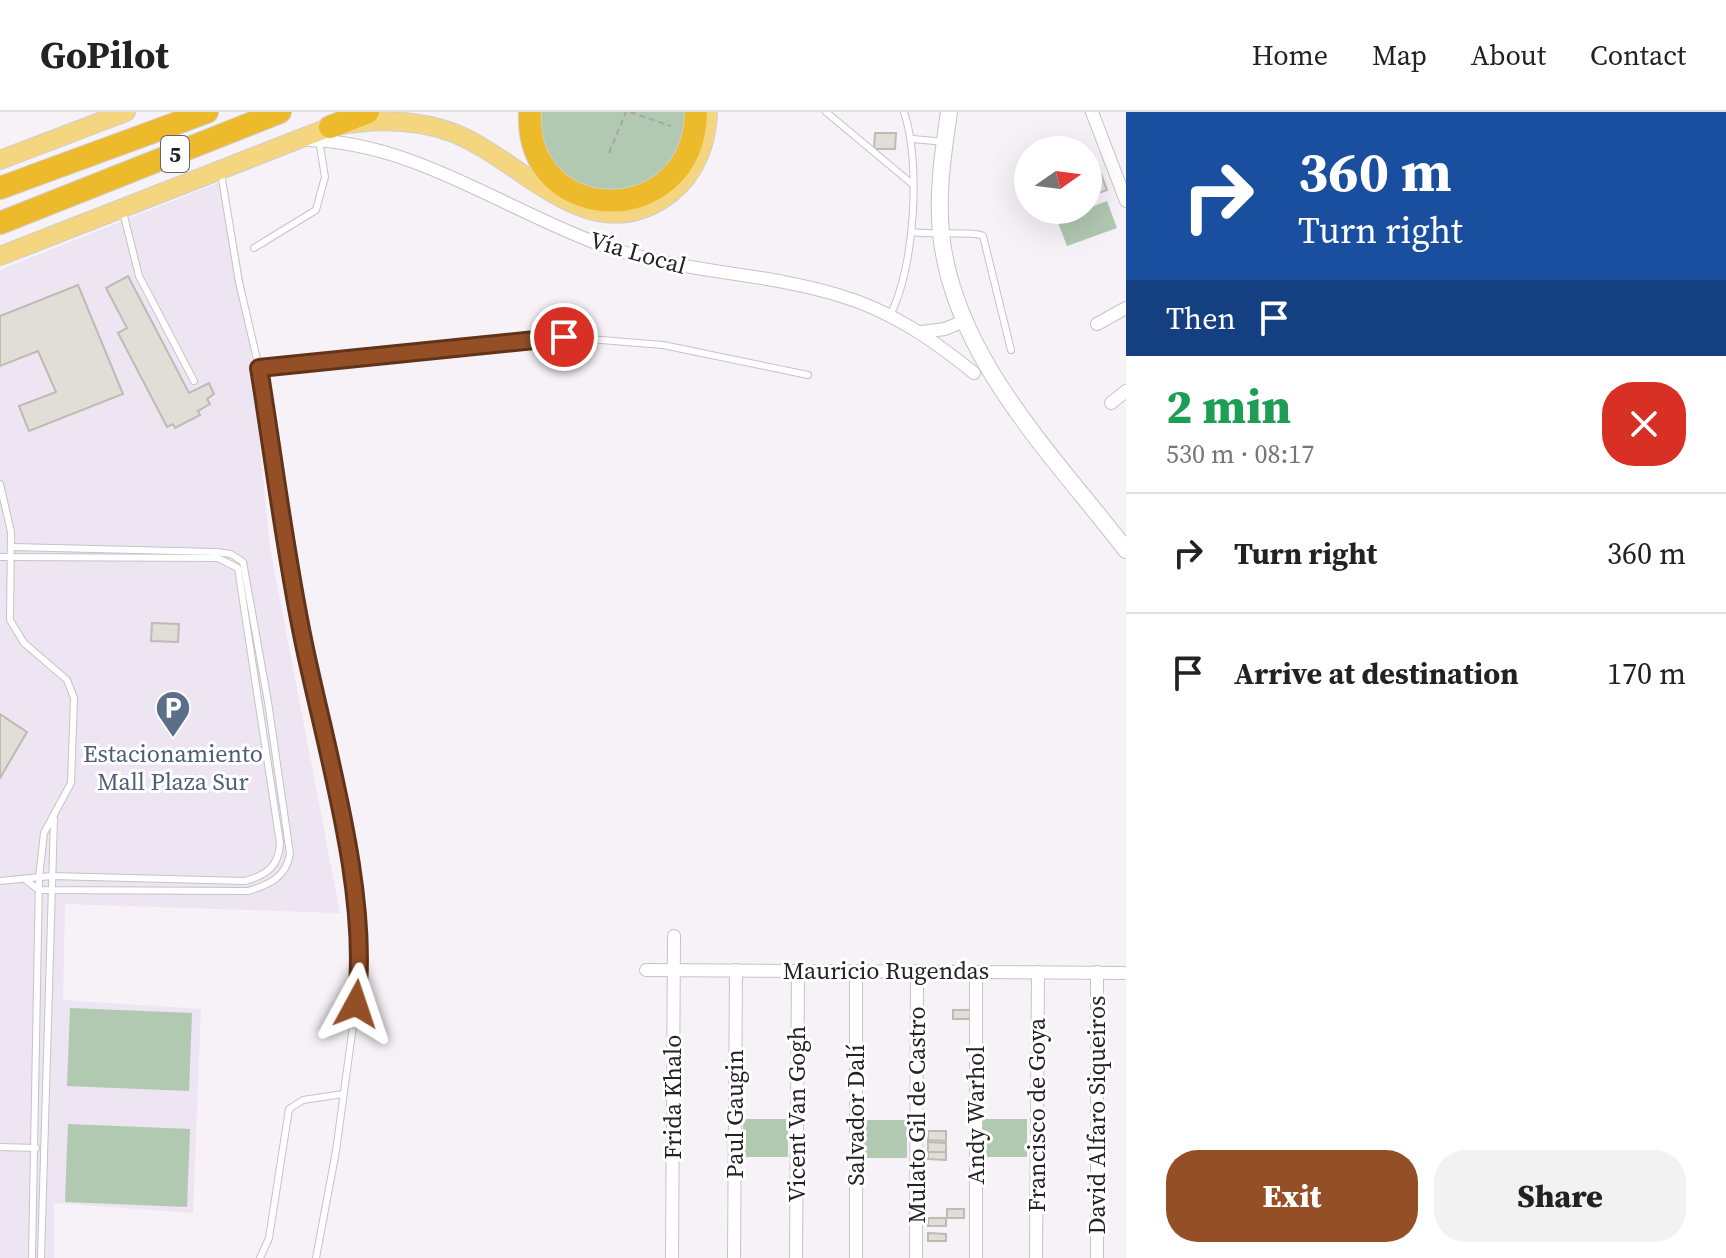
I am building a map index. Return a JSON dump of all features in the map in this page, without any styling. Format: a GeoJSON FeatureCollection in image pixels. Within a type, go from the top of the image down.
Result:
{"type":"FeatureCollection","features":[{"type":"Feature","properties":{"kind":"highway","name":"5"},"geometry":{"type":"LineString","coordinates":[[0,186],[207,112]]}},
{"type":"Feature","properties":{"kind":"highway","name":"5"},"geometry":{"type":"LineString","coordinates":[[0,223],[280,112]]}},
{"type":"Feature","properties":{"kind":"highway"},"geometry":{"type":"LineString","coordinates":[[325,134],[368,112]]}},
{"type":"Feature","properties":{"kind":"highway"},"geometry":{"type":"LineString","coordinates":[[530,112],[534,144],[551,174],[572,192],[612,201],[642,196],[670,179],[689,152],[696,112]]}},
{"type":"Feature","properties":{"kind":"main road"},"geometry":{"type":"LineString","coordinates":[[0,160],[126,112]]}},
{"type":"Feature","properties":{"kind":"main road"},"geometry":{"type":"LineString","coordinates":[[0,256],[296,140],[385,120],[433,127],[482,146],[566,202],[598,211],[620,213],[652,204],[687,177],[702,148],[708,112]]}},
{"type":"Feature","properties":{"kind":"street"},"geometry":{"type":"LineString","coordinates":[[949,112],[940,188],[941,236],[948,276],[964,321],[1008,395],[1126,550]]}},
{"type":"Feature","properties":{"kind":"street"},"geometry":{"type":"LineString","coordinates":[[1092,112],[1126,201]]}},
{"type":"Feature","properties":{"kind":"street","name":"Vía Local"},"geometry":{"type":"LineString","coordinates":[[325,134],[404,158],[611,248],[686,267],[814,288],[890,315],[922,332],[974,373]]}},
{"type":"Feature","properties":{"kind":"street"},"geometry":{"type":"LineString","coordinates":[[1097,324],[1126,308]]}},
{"type":"Feature","properties":{"kind":"street"},"geometry":{"type":"LineString","coordinates":[[922,332],[945,329],[964,321]]}},
{"type":"Feature","properties":{"kind":"street"},"geometry":{"type":"LineString","coordinates":[[1111,403],[1126,391]]}},
{"type":"Feature","properties":{"kind":"street","name":"Frida Khalo"},"geometry":{"type":"LineString","coordinates":[[672,1258],[674,936]]}},
{"type":"Feature","properties":{"kind":"street","name":"Mauricio Rugendas"},"geometry":{"type":"LineString","coordinates":[[646,970],[1126,973]]}},
{"type":"Feature","properties":{"kind":"street","name":"Paul Gaugin"},"geometry":{"type":"LineString","coordinates":[[734,1258],[736,970]]}},
{"type":"Feature","properties":{"kind":"street","name":"Vicent Van Gogh"},"geometry":{"type":"LineString","coordinates":[[796,1258],[798,971]]}},
{"type":"Feature","properties":{"kind":"street","name":"Salvador Dalí"},"geometry":{"type":"LineString","coordinates":[[856,971],[856,1258]]}},
{"type":"Feature","properties":{"kind":"street","name":"Mulato Gil de Castro"},"geometry":{"type":"LineString","coordinates":[[916,1258],[917,971]]}},
{"type":"Feature","properties":{"kind":"street","name":"Andy Warhol"},"geometry":{"type":"LineString","coordinates":[[976,972],[976,1258]]}},
{"type":"Feature","properties":{"kind":"street","name":"Francisco de Goya"},"geometry":{"type":"LineString","coordinates":[[1036,1258],[1038,972]]}},
{"type":"Feature","properties":{"kind":"street","name":"David Alfaro Siqueiros"},"geometry":{"type":"LineString","coordinates":[[1097,972],[1097,1258]]}},
{"type":"Feature","properties":{"kind":"lane"},"geometry":{"type":"LineString","coordinates":[[826,112],[911,183]]}},
{"type":"Feature","properties":{"kind":"lane"},"geometry":{"type":"LineString","coordinates":[[890,315],[909,267],[912,232],[913,139],[904,112]]}},
{"type":"Feature","properties":{"kind":"lane"},"geometry":{"type":"LineString","coordinates":[[254,248],[316,210],[325,177],[325,134]]}},
{"type":"Feature","properties":{"kind":"lane"},"geometry":{"type":"LineString","coordinates":[[913,139],[945,142]]}},
{"type":"Feature","properties":{"kind":"lane"},"geometry":{"type":"LineString","coordinates":[[220,170],[239,282],[259,368],[298,613],[353,882],[360,974],[316,1258]]}},
{"type":"Feature","properties":{"kind":"lane"},"geometry":{"type":"LineString","coordinates":[[122,208],[139,276],[194,381]]}},
{"type":"Feature","properties":{"kind":"lane"},"geometry":{"type":"LineString","coordinates":[[912,232],[941,236],[971,232],[983,236],[1011,350]]}},
{"type":"Feature","properties":{"kind":"lane"},"geometry":{"type":"LineString","coordinates":[[259,368],[564,337],[663,345],[808,375]]}},
{"type":"Feature","properties":{"kind":"lane"},"geometry":{"type":"LineString","coordinates":[[0,484],[9,517],[12,547],[9,612],[13,627],[24,643],[63,675],[73,692],[71,783],[44,833],[39,878],[32,1258]]}},
{"type":"Feature","properties":{"kind":"lane"},"geometry":{"type":"LineString","coordinates":[[12,547],[216,552],[231,554],[243,562],[286,817],[288,864],[278,878],[248,891],[39,890],[27,881]]}},
{"type":"Feature","properties":{"kind":"lane"},"geometry":{"type":"LineString","coordinates":[[0,557],[218,558],[238,568],[280,843],[276,864],[265,874],[245,881],[51,876],[27,881],[0,881]]}},
{"type":"Feature","properties":{"kind":"lane"},"geometry":{"type":"LineString","coordinates":[[41,1258],[51,876],[56,811]]}},
{"type":"Feature","properties":{"kind":"lane"},"geometry":{"type":"LineString","coordinates":[[260,1258],[269,1238],[289,1109],[303,1100],[343,1094]]}},
{"type":"Feature","properties":{"kind":"lane"},"geometry":{"type":"LineString","coordinates":[[0,1147],[43,1148]]}},
{"type":"Feature","properties":{"kind":"path"},"geometry":{"type":"LineString","coordinates":[[609,153],[628,112],[671,126]]}},
{"type":"Feature","properties":{"kind":"shaded area"},"geometry":{"type":"Polygon","coordinates":[[[225,180],[244,284],[270,548],[340,913],[65,904],[63,1000],[201,1009],[193,1213],[54,1203],[54,1258],[0,1258],[0,270],[225,180]]]}},
{"type":"Feature","properties":{"kind":"green space"},"geometry":{"type":"Polygon","coordinates":[[[538,112],[687,112],[687,136],[674,161],[658,175],[639,185],[618,190],[597,189],[577,184],[559,172],[544,149],[538,112]]]}},
{"type":"Feature","properties":{"kind":"green space"},"geometry":{"type":"Polygon","coordinates":[[[1107,201],[1117,228],[1067,246],[1059,224],[1102,224],[1102,203],[1107,201]]]}},
{"type":"Feature","properties":{"kind":"green space"},"geometry":{"type":"Polygon","coordinates":[[[70,1008],[192,1013],[189,1091],[67,1086],[70,1008]]]}},
{"type":"Feature","properties":{"kind":"green space"},"geometry":{"type":"Polygon","coordinates":[[[743,1119],[788,1119],[788,1157],[743,1157],[743,1119]]]}},
{"type":"Feature","properties":{"kind":"green space"},"geometry":{"type":"Polygon","coordinates":[[[982,1119],[1027,1119],[1027,1157],[982,1157],[982,1119]]]}},
{"type":"Feature","properties":{"kind":"green space"},"geometry":{"type":"Polygon","coordinates":[[[862,1120],[907,1120],[907,1158],[862,1158],[862,1120]]]}},
{"type":"Feature","properties":{"kind":"green space"},"geometry":{"type":"Polygon","coordinates":[[[68,1124],[190,1129],[187,1207],[65,1202],[68,1124]]]}},
{"type":"Feature","properties":{"kind":"building"},"geometry":{"type":"Polygon","coordinates":[[[875,133],[896,133],[895,149],[874,149],[875,133]]]}},
{"type":"Feature","properties":{"kind":"building"},"geometry":{"type":"Polygon","coordinates":[[[128,276],[189,393],[209,383],[214,394],[207,399],[210,404],[198,411],[200,415],[175,428],[173,424],[167,427],[118,333],[127,328],[106,288],[128,276]]]}},
{"type":"Feature","properties":{"kind":"building"},"geometry":{"type":"Polygon","coordinates":[[[78,285],[123,394],[29,431],[19,406],[56,392],[38,351],[0,366],[0,316],[78,285]]]}},
{"type":"Feature","properties":{"kind":"building"},"geometry":{"type":"Polygon","coordinates":[[[152,623],[179,624],[178,642],[151,641],[152,623]]]}},
{"type":"Feature","properties":{"kind":"building"},"geometry":{"type":"Polygon","coordinates":[[[0,714],[27,732],[0,778],[0,714]]]}},
{"type":"Feature","properties":{"kind":"building"},"geometry":{"type":"Polygon","coordinates":[[[953,1010],[970,1010],[970,1019],[953,1019],[953,1010]]]}},
{"type":"Feature","properties":{"kind":"building"},"geometry":{"type":"Polygon","coordinates":[[[928,1131],[946,1131],[946,1141],[928,1140],[928,1131]]]}},
{"type":"Feature","properties":{"kind":"building"},"geometry":{"type":"Polygon","coordinates":[[[928,1142],[946,1143],[946,1152],[928,1152],[928,1142]]]}},
{"type":"Feature","properties":{"kind":"building"},"geometry":{"type":"Polygon","coordinates":[[[928,1152],[946,1152],[946,1160],[928,1159],[928,1152]]]}},
{"type":"Feature","properties":{"kind":"building"},"geometry":{"type":"Polygon","coordinates":[[[947,1209],[964,1209],[964,1218],[947,1218],[947,1209]]]}},
{"type":"Feature","properties":{"kind":"building"},"geometry":{"type":"Polygon","coordinates":[[[928,1218],[946,1218],[946,1226],[928,1226],[928,1218]]]}},
{"type":"Feature","properties":{"kind":"building"},"geometry":{"type":"Polygon","coordinates":[[[928,1233],[946,1234],[946,1241],[928,1241],[928,1233]]]}},
{"type":"Feature","properties":{"kind":"place","name":"Estacionamiento Mall Plaza Sur"},"geometry":{"type":"Point","coordinates":[173,739]}},
{"type":"Feature","properties":{"kind":"route"},"geometry":{"type":"LineString","coordinates":[[356,1004],[360,974],[353,882],[298,613],[259,368],[564,337]]}}]}
